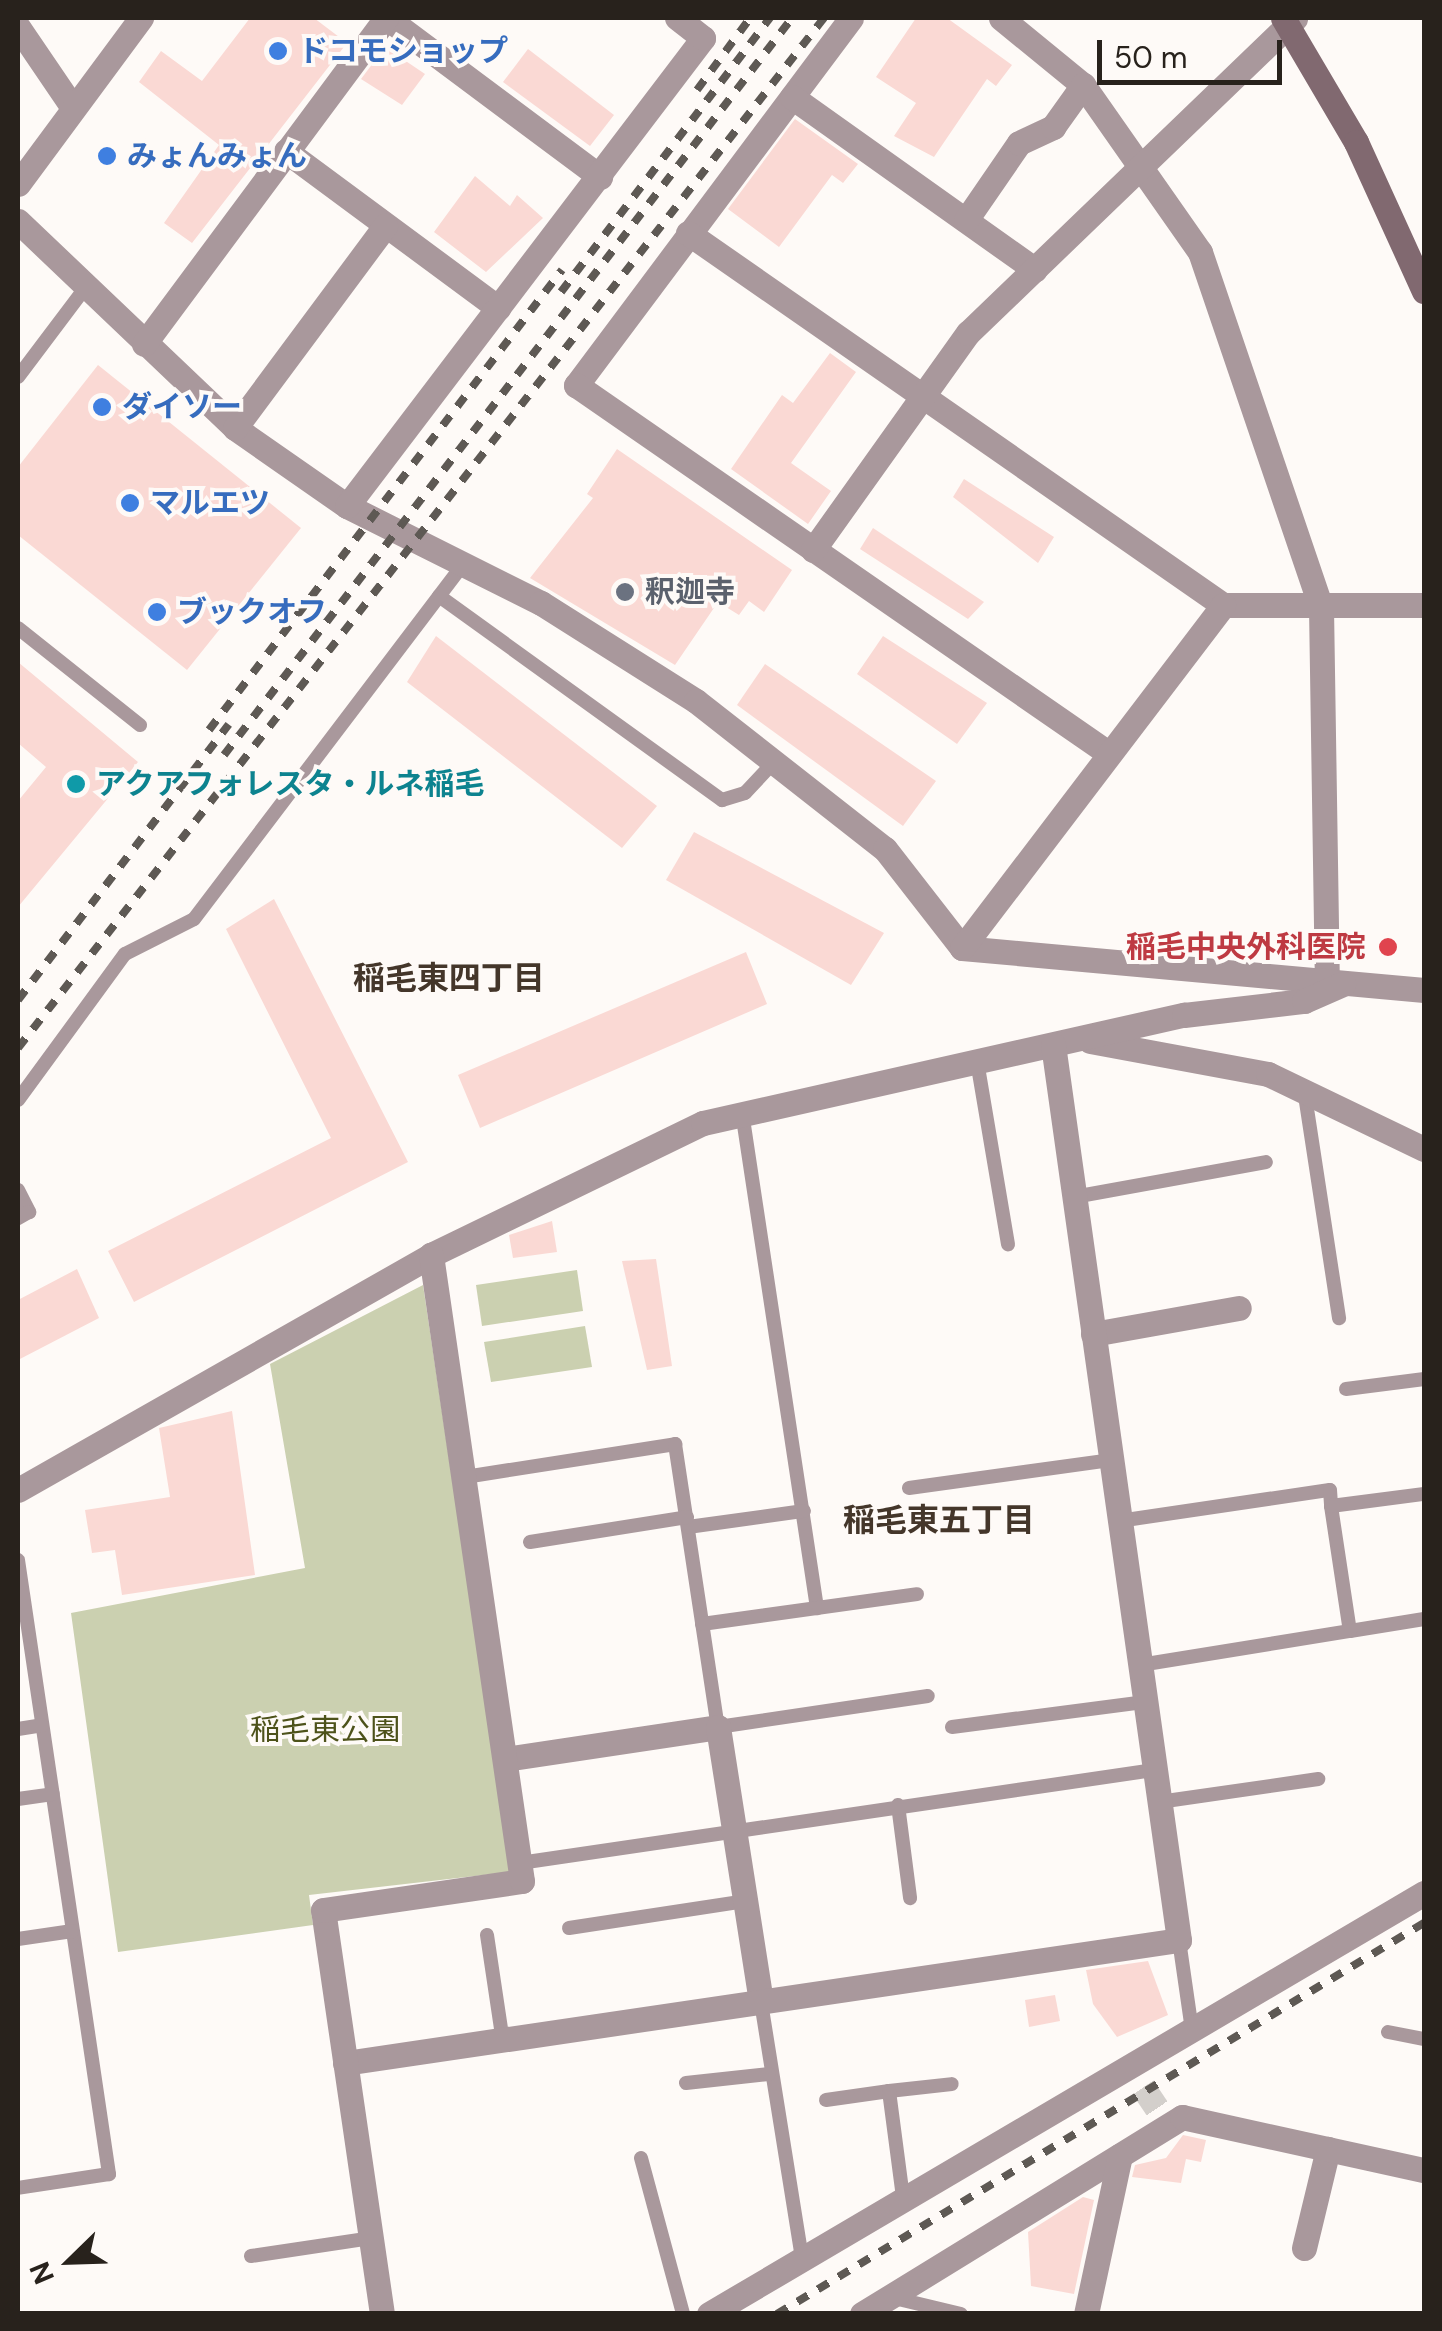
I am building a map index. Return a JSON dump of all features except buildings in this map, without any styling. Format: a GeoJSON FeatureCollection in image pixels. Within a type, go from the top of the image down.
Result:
{"type":"FeatureCollection","features":[{"type":"Feature","properties":{"kind":"main road"},"geometry":{"type":"LineString","coordinates":[[1290,21],[1424,291]]}},
{"type":"Feature","properties":{"kind":"street"},"geometry":{"type":"LineString","coordinates":[[18,184],[141,18]]}},
{"type":"Feature","properties":{"kind":"street"},"geometry":{"type":"LineString","coordinates":[[144,344],[386,18],[600,178]]}},
{"type":"Feature","properties":{"kind":"street"},"geometry":{"type":"LineString","coordinates":[[347,506],[703,38],[677,18]]}},
{"type":"Feature","properties":{"kind":"street"},"geometry":{"type":"LineString","coordinates":[[851,18],[576,385],[1108,753]]}},
{"type":"Feature","properties":{"kind":"street"},"geometry":{"type":"LineString","coordinates":[[1002,18],[1083,86],[1144,165],[1200,252],[1321,607],[1335,983]]}},
{"type":"Feature","properties":{"kind":"street"},"geometry":{"type":"LineString","coordinates":[[813,550],[917,396],[1035,270],[1290,21]]}},
{"type":"Feature","properties":{"kind":"street"},"geometry":{"type":"LineString","coordinates":[[18,27],[73,108]]}},
{"type":"Feature","properties":{"kind":"street"},"geometry":{"type":"LineString","coordinates":[[966,220],[1019,142],[1053,126],[1083,86]]}},
{"type":"Feature","properties":{"kind":"street"},"geometry":{"type":"LineString","coordinates":[[792,96],[1035,270]]}},
{"type":"Feature","properties":{"kind":"street"},"geometry":{"type":"LineString","coordinates":[[286,151],[498,308]]}},
{"type":"Feature","properties":{"kind":"street"},"geometry":{"type":"LineString","coordinates":[[18,221],[235,428],[347,506],[463,564],[696,701],[884,849],[962,948],[1424,990]]}},
{"type":"Feature","properties":{"kind":"street"},"geometry":{"type":"LineString","coordinates":[[235,428],[385,226]]}},
{"type":"Feature","properties":{"kind":"street"},"geometry":{"type":"LineString","coordinates":[[688,233],[917,396],[1223,605],[1424,604]]}},
{"type":"Feature","properties":{"kind":"street"},"geometry":{"type":"LineString","coordinates":[[962,948],[1223,605]]}},
{"type":"Feature","properties":{"kind":"street"},"geometry":{"type":"LineString","coordinates":[[18,1490],[431,1255],[742,1111],[1065,1042],[1304,1000],[1335,983]]}},
{"type":"Feature","properties":{"kind":"street"},"geometry":{"type":"LineString","coordinates":[[1065,1042],[1304,1088],[1424,1150]]}},
{"type":"Feature","properties":{"kind":"street"},"geometry":{"type":"LineString","coordinates":[[346,2062],[760,1995],[1179,1940],[1074,1196],[1065,1042]]}},
{"type":"Feature","properties":{"kind":"street"},"geometry":{"type":"LineString","coordinates":[[382,2314],[323,1910],[522,1882],[431,1255]]}},
{"type":"Feature","properties":{"kind":"street"},"geometry":{"type":"LineString","coordinates":[[1093,1334],[1239,1308]]}},
{"type":"Feature","properties":{"kind":"street"},"geometry":{"type":"LineString","coordinates":[[505,1759],[718,1726],[760,1995]]}},
{"type":"Feature","properties":{"kind":"street"},"geometry":{"type":"LineString","coordinates":[[709,2314],[903,2198],[1137,2077],[1192,2030],[1424,1892]]}},
{"type":"Feature","properties":{"kind":"street"},"geometry":{"type":"LineString","coordinates":[[873,2308],[1120,2156],[1164,2119],[1182,2118],[1424,2170]]}},
{"type":"Feature","properties":{"kind":"street"},"geometry":{"type":"LineString","coordinates":[[1304,2248],[1328,2149]]}},
{"type":"Feature","properties":{"kind":"street"},"geometry":{"type":"LineString","coordinates":[[1086,2314],[1120,2156]]}},
{"type":"Feature","properties":{"kind":"lane"},"geometry":{"type":"LineString","coordinates":[[18,377],[84,288]]}},
{"type":"Feature","properties":{"kind":"lane"},"geometry":{"type":"LineString","coordinates":[[18,1100],[125,954],[194,920],[463,564]]}},
{"type":"Feature","properties":{"kind":"lane"},"geometry":{"type":"LineString","coordinates":[[439,596],[722,800],[745,794],[774,762]]}},
{"type":"Feature","properties":{"kind":"lane"},"geometry":{"type":"LineString","coordinates":[[18,628],[140,725]]}},
{"type":"Feature","properties":{"kind":"lane"},"geometry":{"type":"LineString","coordinates":[[977,1061],[1008,1244]]}},
{"type":"Feature","properties":{"kind":"lane"},"geometry":{"type":"LineString","coordinates":[[1304,1088],[1338,1318]]}},
{"type":"Feature","properties":{"kind":"lane"},"geometry":{"type":"LineString","coordinates":[[742,1111],[817,1608]]}},
{"type":"Feature","properties":{"kind":"lane"},"geometry":{"type":"LineString","coordinates":[[1074,1196],[1266,1162]]}},
{"type":"Feature","properties":{"kind":"lane"},"geometry":{"type":"LineString","coordinates":[[18,1190],[28,1212],[18,1218]]}},
{"type":"Feature","properties":{"kind":"lane"},"geometry":{"type":"LineString","coordinates":[[1346,1389],[1424,1379]]}},
{"type":"Feature","properties":{"kind":"lane"},"geometry":{"type":"LineString","coordinates":[[465,1478],[675,1444],[718,1726],[928,1696]]}},
{"type":"Feature","properties":{"kind":"lane"},"geometry":{"type":"LineString","coordinates":[[909,1488],[1110,1460]]}},
{"type":"Feature","properties":{"kind":"lane"},"geometry":{"type":"LineString","coordinates":[[1119,1521],[1330,1490],[1350,1631]]}},
{"type":"Feature","properties":{"kind":"lane"},"geometry":{"type":"LineString","coordinates":[[1330,1506],[1424,1494]]}},
{"type":"Feature","properties":{"kind":"lane"},"geometry":{"type":"LineString","coordinates":[[530,1542],[804,1511]]}},
{"type":"Feature","properties":{"kind":"lane"},"geometry":{"type":"LineString","coordinates":[[18,1560],[109,2174],[18,2188]]}},
{"type":"Feature","properties":{"kind":"lane"},"geometry":{"type":"LineString","coordinates":[[702,1624],[918,1594]]}},
{"type":"Feature","properties":{"kind":"lane"},"geometry":{"type":"LineString","coordinates":[[1140,1666],[1424,1619]]}},
{"type":"Feature","properties":{"kind":"lane"},"geometry":{"type":"LineString","coordinates":[[952,1726],[1145,1702]]}},
{"type":"Feature","properties":{"kind":"lane"},"geometry":{"type":"LineString","coordinates":[[18,1729],[42,1725]]}},
{"type":"Feature","properties":{"kind":"lane"},"geometry":{"type":"LineString","coordinates":[[520,1863],[734,1828],[1154,1770]]}},
{"type":"Feature","properties":{"kind":"lane"},"geometry":{"type":"LineString","coordinates":[[1160,1802],[1318,1779]]}},
{"type":"Feature","properties":{"kind":"lane"},"geometry":{"type":"LineString","coordinates":[[18,1799],[52,1794]]}},
{"type":"Feature","properties":{"kind":"lane"},"geometry":{"type":"LineString","coordinates":[[898,1805],[910,1898]]}},
{"type":"Feature","properties":{"kind":"lane"},"geometry":{"type":"LineString","coordinates":[[569,1928],[745,1900]]}},
{"type":"Feature","properties":{"kind":"lane"},"geometry":{"type":"LineString","coordinates":[[18,1939],[72,1931]]}},
{"type":"Feature","properties":{"kind":"lane"},"geometry":{"type":"LineString","coordinates":[[487,1935],[502,2035]]}},
{"type":"Feature","properties":{"kind":"lane"},"geometry":{"type":"LineString","coordinates":[[1179,1940],[1192,2030]]}},
{"type":"Feature","properties":{"kind":"lane"},"geometry":{"type":"LineString","coordinates":[[760,1995],[769,2074],[802,2258]]}},
{"type":"Feature","properties":{"kind":"lane"},"geometry":{"type":"LineString","coordinates":[[1388,2032],[1424,2040]]}},
{"type":"Feature","properties":{"kind":"lane"},"geometry":{"type":"LineString","coordinates":[[686,2084],[769,2074]]}},
{"type":"Feature","properties":{"kind":"lane"},"geometry":{"type":"LineString","coordinates":[[826,2100],[952,2084]]}},
{"type":"Feature","properties":{"kind":"lane"},"geometry":{"type":"LineString","coordinates":[[889,2091],[903,2198]]}},
{"type":"Feature","properties":{"kind":"lane"},"geometry":{"type":"LineString","coordinates":[[641,2158],[683,2314]]}},
{"type":"Feature","properties":{"kind":"lane"},"geometry":{"type":"LineString","coordinates":[[251,2256],[371,2238]]}},
{"type":"Feature","properties":{"kind":"lane"},"geometry":{"type":"LineString","coordinates":[[873,2308],[961,2314]]}},
{"type":"Feature","properties":{"kind":"green space"},"geometry":{"type":"Polygon","coordinates":[[[577,1270],[583,1311],[482,1326],[476,1285],[577,1270]]]}},
{"type":"Feature","properties":{"kind":"green space","name":"稲毛東公園"},"geometry":{"type":"Polygon","coordinates":[[[423,1285],[511,1872],[309,1895],[313,1925],[118,1952],[71,1613],[305,1568],[270,1364],[423,1285]]]}},
{"type":"Feature","properties":{"kind":"green space"},"geometry":{"type":"Polygon","coordinates":[[[585,1326],[592,1367],[491,1382],[484,1342],[585,1326]]]}},
{"type":"Feature","properties":{"kind":"tunnel"},"geometry":{"type":"LineString","coordinates":[[1143,2087],[1162,2115]]}},
{"type":"Feature","properties":{"kind":"railway"},"geometry":{"type":"LineString","coordinates":[[697,90],[750,18]]}},
{"type":"Feature","properties":{"kind":"railway"},"geometry":{"type":"LineString","coordinates":[[561,292],[770,18]]}},
{"type":"Feature","properties":{"kind":"railway"},"geometry":{"type":"LineString","coordinates":[[224,755],[792,18]]}},
{"type":"Feature","properties":{"kind":"railway"},"geometry":{"type":"LineString","coordinates":[[18,1048],[824,18]]}},
{"type":"Feature","properties":{"kind":"railway"},"geometry":{"type":"LineString","coordinates":[[209,730],[562,270]]}},
{"type":"Feature","properties":{"kind":"railway"},"geometry":{"type":"LineString","coordinates":[[18,1000],[229,724]]}},
{"type":"Feature","properties":{"kind":"railway"},"geometry":{"type":"LineString","coordinates":[[777,2314],[1424,1923]]}},
{"type":"Feature","properties":{"kind":"place","name":"ドコモショップ"},"geometry":{"type":"Point","coordinates":[278,51]}},
{"type":"Feature","properties":{"kind":"place","name":"みょんみょん"},"geometry":{"type":"Point","coordinates":[107,156]}},
{"type":"Feature","properties":{"kind":"place","name":"ダイソー"},"geometry":{"type":"Point","coordinates":[102,407]}},
{"type":"Feature","properties":{"kind":"place","name":"マルエツ"},"geometry":{"type":"Point","coordinates":[130,503]}},
{"type":"Feature","properties":{"kind":"place","name":"釈迦寺"},"geometry":{"type":"Point","coordinates":[625,592]}},
{"type":"Feature","properties":{"kind":"place","name":"ブックオフ"},"geometry":{"type":"Point","coordinates":[157,612]}},
{"type":"Feature","properties":{"kind":"place","name":"アクアフォレスタ・ルネ稲毛"},"geometry":{"type":"Point","coordinates":[76,784]}},
{"type":"Feature","properties":{"kind":"place","name":"稲毛中央外科医院"},"geometry":{"type":"Point","coordinates":[1388,947]}},
{"type":"Feature","properties":{"kind":"district","name":"稲毛東四丁目"},"geometry":{"type":"Point","coordinates":[449,978]}},
{"type":"Feature","properties":{"kind":"district","name":"稲毛東五丁目"},"geometry":{"type":"Point","coordinates":[939,1520]}}]}
